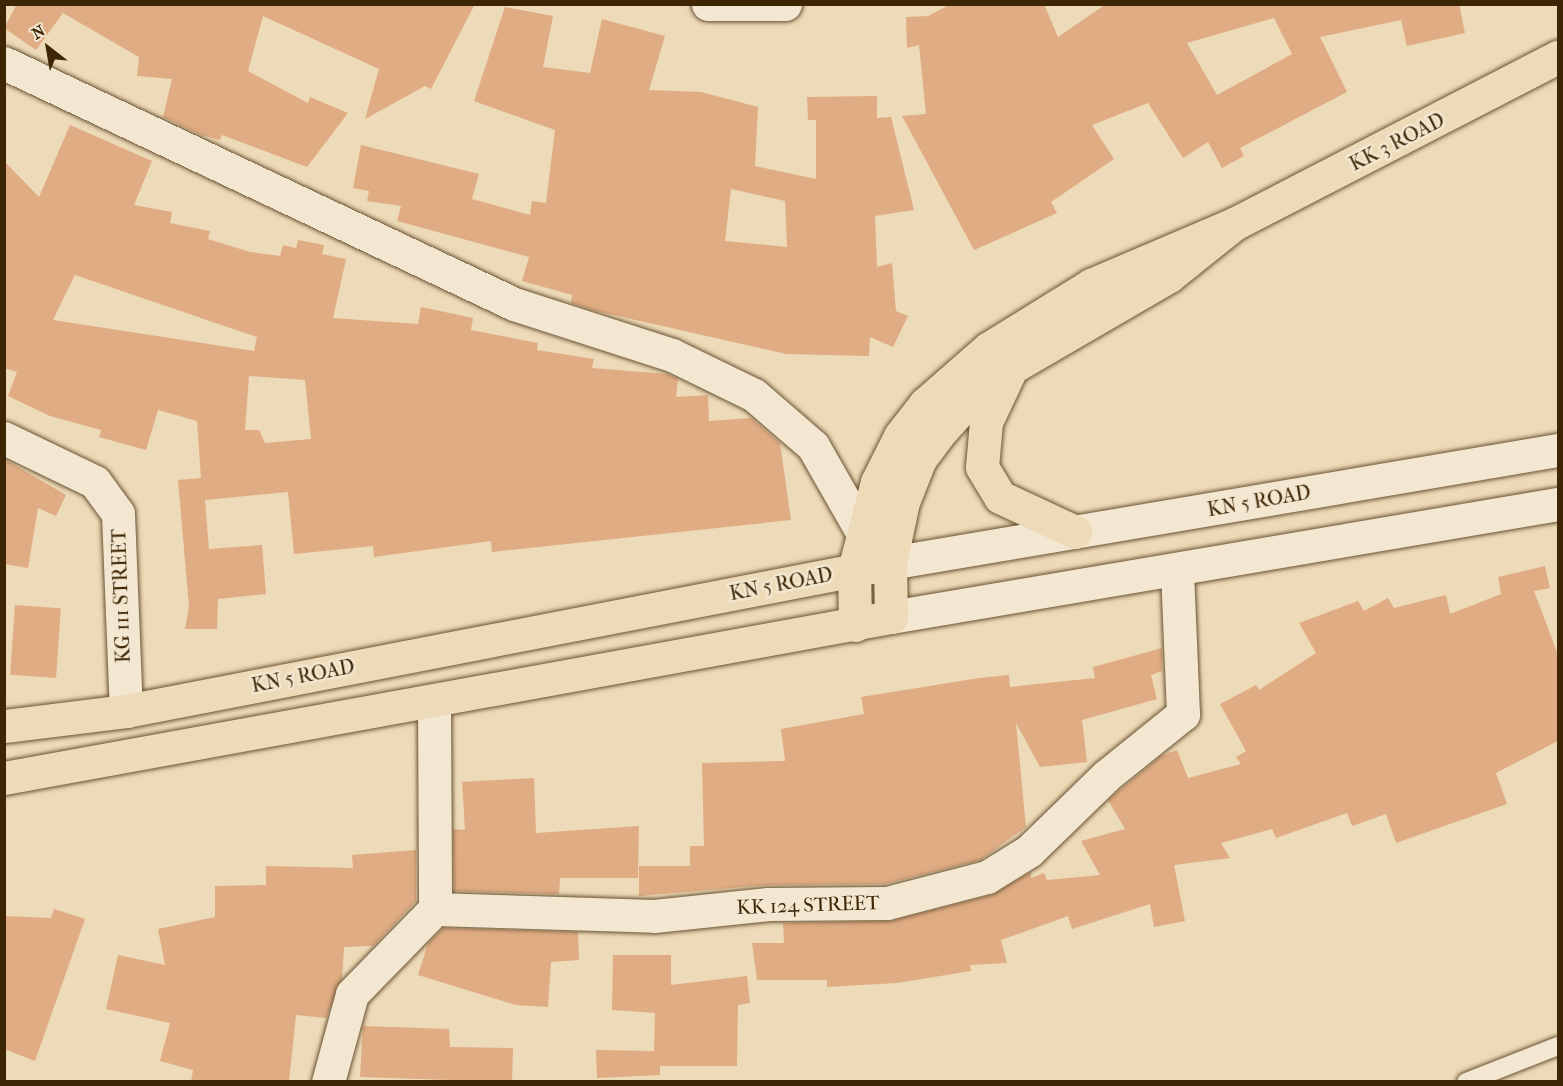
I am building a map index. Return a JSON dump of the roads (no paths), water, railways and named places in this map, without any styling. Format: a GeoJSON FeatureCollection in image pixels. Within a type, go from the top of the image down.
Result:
{"type":"FeatureCollection","features":[{"type":"Feature","properties":{"kind":"highway","name":"KK 3 ROAD"},"geometry":{"type":"LineString","coordinates":[[1234,224],[1558,57]]}},
{"type":"Feature","properties":{"kind":"highway"},"geometry":{"type":"LineString","coordinates":[[4,778],[434,702],[891,617],[890,563],[903,502],[920,459],[970,399],[1011,368],[1169,276],[1234,224]]}},
{"type":"Feature","properties":{"kind":"highway"},"geometry":{"type":"LineString","coordinates":[[855,625],[854,570],[861,530],[900,436],[925,404],[989,348],[1091,285],[1234,224]]}},
{"type":"Feature","properties":{"kind":"highway"},"geometry":{"type":"LineString","coordinates":[[1011,368],[986,422],[982,467],[1000,497],[1075,532]]}},
{"type":"Feature","properties":{"kind":"highway","name":"KN 5 ROAD"},"geometry":{"type":"LineString","coordinates":[[4,726],[126,711],[890,563]]}},
{"type":"Feature","properties":{"kind":"street"},"geometry":{"type":"LineString","coordinates":[[708,4],[785,4]]}},
{"type":"Feature","properties":{"kind":"street"},"geometry":{"type":"LineString","coordinates":[[4,63],[514,304],[672,355],[736,385],[813,446],[861,530]]}},
{"type":"Feature","properties":{"kind":"street","name":"KG 111 STREET"},"geometry":{"type":"LineString","coordinates":[[4,438],[95,482],[109,495],[118,514],[126,711]]}},
{"type":"Feature","properties":{"kind":"street","name":"KN 5 ROAD"},"geometry":{"type":"LineString","coordinates":[[890,563],[1558,450]]}},
{"type":"Feature","properties":{"kind":"street"},"geometry":{"type":"LineString","coordinates":[[891,617],[1558,504]]}},
{"type":"Feature","properties":{"kind":"street","name":"KK 124 STREET"},"geometry":{"type":"LineString","coordinates":[[435,909],[654,916],[768,904],[887,903],[987,877],[1029,851],[1106,776],[1183,714],[1177,569]]}},
{"type":"Feature","properties":{"kind":"street"},"geometry":{"type":"LineString","coordinates":[[328,1082],[352,994],[435,909],[434,702]]}},
{"type":"Feature","properties":{"kind":"lane"},"geometry":{"type":"LineString","coordinates":[[1466,1082],[1558,1046]]}}]}
